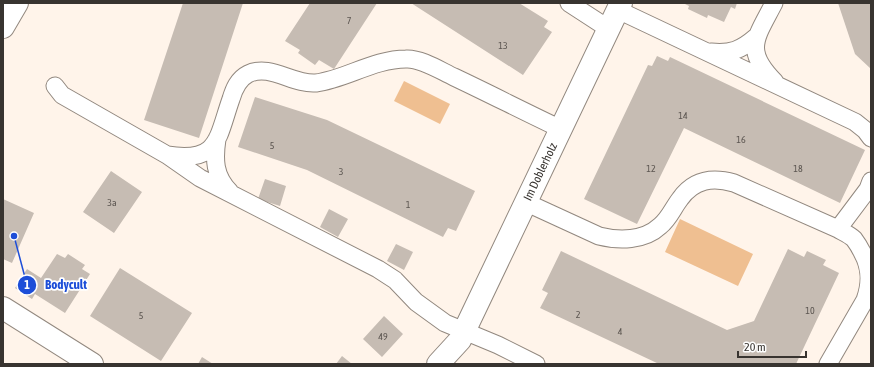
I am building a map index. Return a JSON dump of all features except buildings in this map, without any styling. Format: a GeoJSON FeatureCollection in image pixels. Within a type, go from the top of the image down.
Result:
{"type":"FeatureCollection","features":[{"type":"Feature","properties":{"kind":"street"},"geometry":{"type":"LineString","coordinates":[[3,27],[17,3]]}},
{"type":"Feature","properties":{"kind":"street"},"geometry":{"type":"LineString","coordinates":[[569,3],[609,29]]}},
{"type":"Feature","properties":{"kind":"street"},"geometry":{"type":"LineString","coordinates":[[707,52],[723,53],[737,51],[748,45],[756,37],[774,3]]}},
{"type":"Feature","properties":{"kind":"street"},"geometry":{"type":"LineString","coordinates":[[620,6],[707,52],[855,122],[865,130],[871,138]]}},
{"type":"Feature","properties":{"kind":"street","name":"Im Doblerholz"},"geometry":{"type":"LineString","coordinates":[[438,364],[462,335],[620,6]]}},
{"type":"Feature","properties":{"kind":"street"},"geometry":{"type":"LineString","coordinates":[[756,37],[758,59],[764,71],[780,87]]}},
{"type":"Feature","properties":{"kind":"street"},"geometry":{"type":"LineString","coordinates":[[232,194],[224,186],[216,168],[215,158],[218,138],[234,90],[240,80],[248,74],[256,72],[266,72],[301,82],[315,83],[384,61],[408,58],[414,59],[561,129]]}},
{"type":"Feature","properties":{"kind":"street"},"geometry":{"type":"LineString","coordinates":[[55,86],[62,94],[72,101],[167,155],[200,178],[378,269],[395,280],[416,302],[462,335],[498,345],[536,364]]}},
{"type":"Feature","properties":{"kind":"street"},"geometry":{"type":"LineString","coordinates":[[167,155],[184,158],[205,154],[218,138]]}},
{"type":"Feature","properties":{"kind":"street"},"geometry":{"type":"LineString","coordinates":[[526,202],[599,236],[625,240],[650,233],[660,227],[681,197],[698,183],[710,179],[722,179],[838,229],[854,238],[868,267],[870,279],[865,300],[828,364]]}},
{"type":"Feature","properties":{"kind":"street"},"geometry":{"type":"LineString","coordinates":[[838,229],[864,194],[871,181]]}},
{"type":"Feature","properties":{"kind":"street"},"geometry":{"type":"LineString","coordinates":[[3,308],[92,364]]}},
{"type":"Feature","properties":{"kind":"shaded area"},"geometry":{"type":"Polygon","coordinates":[[[404,81],[450,104],[440,124],[394,101],[404,81]]]}},
{"type":"Feature","properties":{"kind":"shaded area"},"geometry":{"type":"Polygon","coordinates":[[[680,219],[753,254],[738,286],[665,252],[680,219]]]}},
{"type":"Feature","properties":{"kind":"place","name":"Bodycult"},"geometry":{"type":"Point","coordinates":[14,236]}}]}
